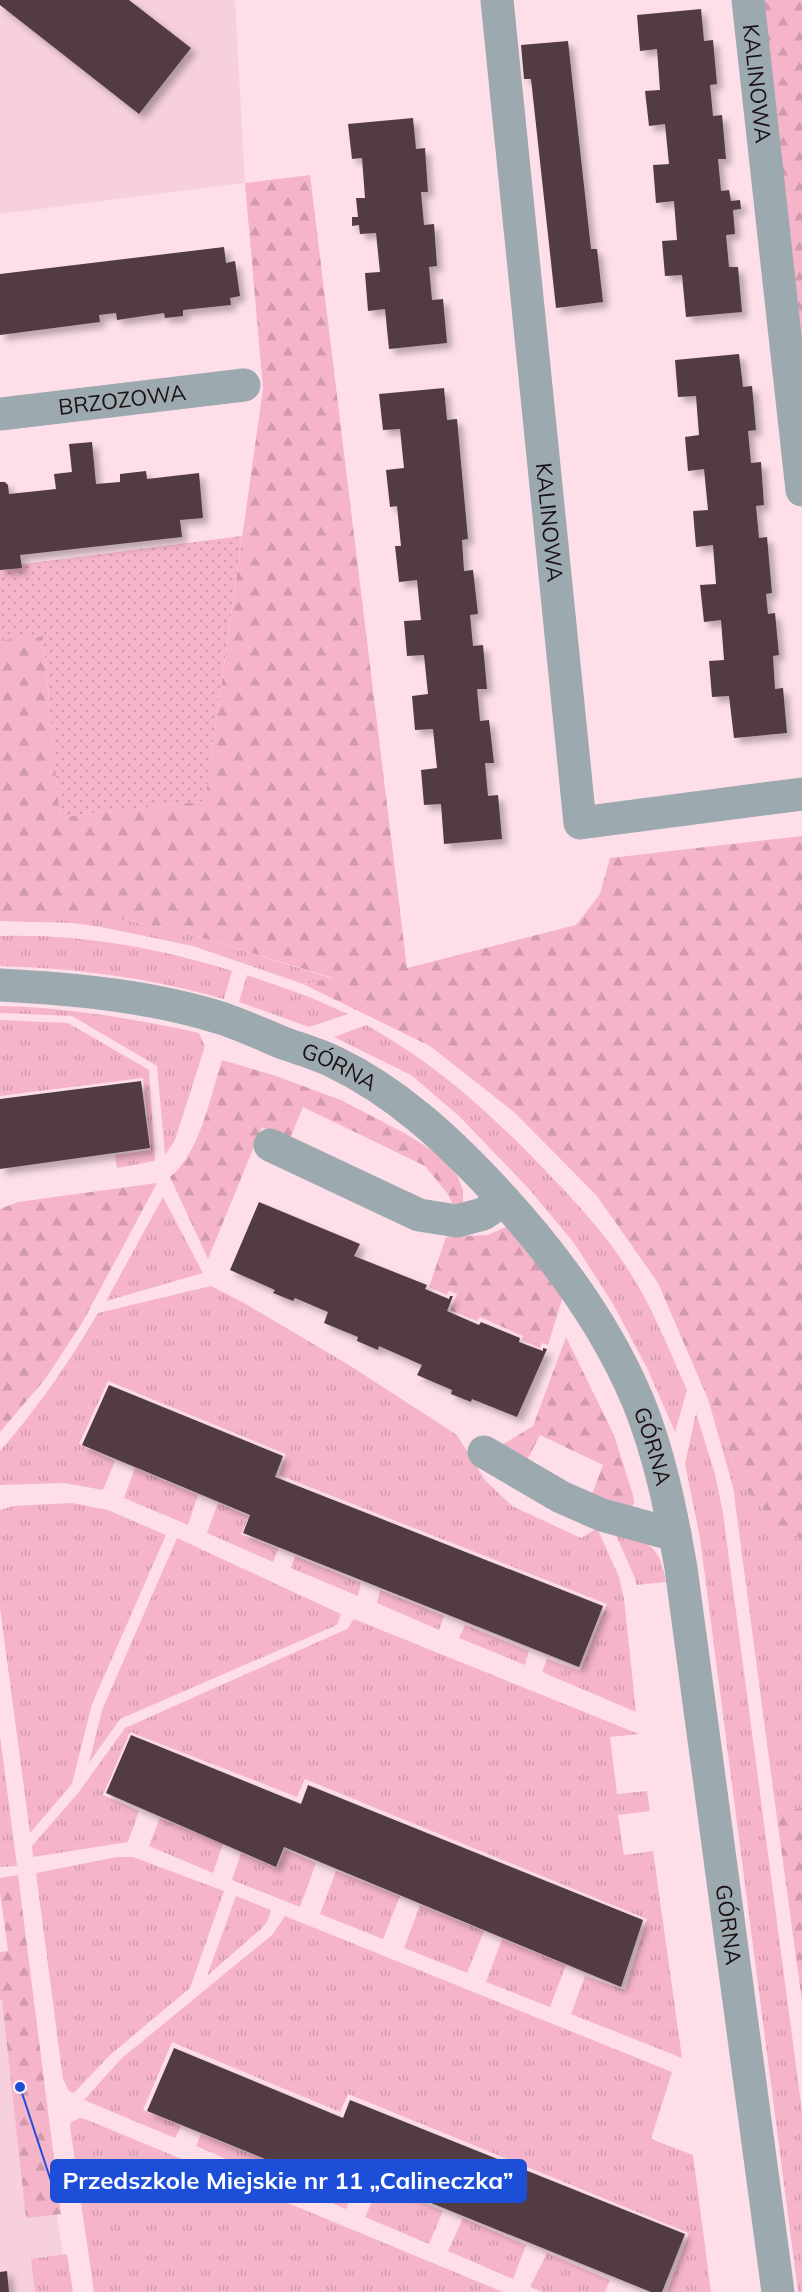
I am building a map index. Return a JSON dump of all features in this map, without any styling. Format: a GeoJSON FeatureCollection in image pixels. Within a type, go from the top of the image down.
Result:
{"type":"FeatureCollection","features":[{"type":"Feature","properties":{"kind":"street","name":"KALINOWA"},"geometry":{"type":"LineString","coordinates":[[497,0],[580,823],[802,794]]}},
{"type":"Feature","properties":{"kind":"street","name":"KALINOWA"},"geometry":{"type":"LineString","coordinates":[[748,0],[802,490]]}},
{"type":"Feature","properties":{"kind":"street","name":"BRZOZOWA"},"geometry":{"type":"LineString","coordinates":[[0,414],[244,385]]}},
{"type":"Feature","properties":{"kind":"street","name":"GÓRNA"},"geometry":{"type":"LineString","coordinates":[[0,985],[63,989],[175,1006],[224,1020],[334,1062],[389,1094],[453,1145],[521,1218],[561,1267],[614,1348],[638,1402],[656,1451],[675,1534],[778,2292]]}},
{"type":"Feature","properties":{"kind":"street"},"geometry":{"type":"LineString","coordinates":[[270,1145],[419,1215],[457,1221],[483,1214],[504,1200]]}},
{"type":"Feature","properties":{"kind":"street"},"geometry":{"type":"LineString","coordinates":[[484,1452],[561,1497],[602,1515],[675,1534]]}},
{"type":"Feature","properties":{"kind":"shaded area"},"geometry":{"type":"Polygon","coordinates":[[[0,0],[235,0],[245,183],[0,214],[0,0]]]}},
{"type":"Feature","properties":{"kind":"shaded area"},"geometry":{"type":"Polygon","coordinates":[[[0,1959],[57,2214],[68,2292],[0,2292],[0,1959]]]}},
{"type":"Feature","properties":{"kind":"green space"},"geometry":{"type":"Polygon","coordinates":[[[763,0],[802,0],[802,342],[763,0]]]}},
{"type":"Feature","properties":{"kind":"green space"},"geometry":{"type":"Polygon","coordinates":[[[310,175],[407,968],[576,925],[600,894],[610,858],[802,836],[802,1540],[777,1524],[742,1486],[708,1399],[658,1283],[597,1196],[514,1112],[430,1046],[303,984],[333,978],[187,933],[106,916],[0,914],[0,640],[43,636],[60,817],[205,801],[263,389],[245,183],[310,175]]]}},
{"type":"Feature","properties":{"kind":"green space"},"geometry":{"type":"Polygon","coordinates":[[[242,536],[205,801],[60,817],[43,636],[0,640],[0,567],[242,536]]]}},
{"type":"Feature","properties":{"kind":"green space"},"geometry":{"type":"Polygon","coordinates":[[[0,914],[106,916],[187,933],[334,979],[303,984],[193,946],[101,927],[73,923],[0,921],[0,914]]]}},
{"type":"Feature","properties":{"kind":"green space"},"geometry":{"type":"Polygon","coordinates":[[[0,936],[59,937],[117,944],[175,955],[232,971],[224,999],[169,985],[113,975],[0,966],[0,936]]]}},
{"type":"Feature","properties":{"kind":"green space"},"geometry":{"type":"Polygon","coordinates":[[[247,975],[307,996],[348,1014],[309,1027],[239,1002],[247,975]]]}},
{"type":"Feature","properties":{"kind":"green space"},"geometry":{"type":"Polygon","coordinates":[[[0,1006],[100,1015],[199,1033],[205,1046],[175,1140],[165,1155],[157,1066],[72,1016],[0,1013],[0,1006]]]}},
{"type":"Feature","properties":{"kind":"green space"},"geometry":{"type":"Polygon","coordinates":[[[0,1020],[68,1023],[149,1070],[155,1161],[117,1168],[115,1155],[151,1150],[143,1078],[0,1096],[0,1020]]]}},
{"type":"Feature","properties":{"kind":"green space"},"geometry":{"type":"Polygon","coordinates":[[[366,1025],[415,1055],[481,1107],[554,1179],[610,1243],[646,1300],[687,1390],[675,1432],[647,1368],[613,1304],[574,1243],[529,1189],[459,1116],[411,1075],[334,1037],[366,1025]]]}},
{"type":"Feature","properties":{"kind":"green space"},"geometry":{"type":"Polygon","coordinates":[[[222,1060],[273,1075],[341,1100],[408,1135],[436,1153],[456,1173],[463,1190],[463,1207],[455,1209],[448,1194],[425,1166],[303,1107],[289,1141],[262,1127],[208,1259],[170,1177],[189,1154],[196,1139],[222,1060]]]}},
{"type":"Feature","properties":{"kind":"green space"},"geometry":{"type":"Polygon","coordinates":[[[157,1183],[82,1323],[46,1378],[0,1432],[0,1209],[18,1202],[157,1183]]]}},
{"type":"Feature","properties":{"kind":"green space"},"geometry":{"type":"Polygon","coordinates":[[[163,1197],[203,1273],[106,1301],[163,1197]]]}},
{"type":"Feature","properties":{"kind":"green space"},"geometry":{"type":"Polygon","coordinates":[[[510,1225],[563,1296],[548,1345],[542,1343],[540,1348],[522,1340],[523,1336],[480,1317],[477,1321],[450,1310],[457,1294],[449,1291],[447,1295],[429,1287],[446,1237],[488,1235],[510,1225]]]}},
{"type":"Feature","properties":{"kind":"green space"},"geometry":{"type":"Polygon","coordinates":[[[211,1286],[349,1365],[457,1435],[485,1480],[512,1506],[581,1538],[597,1528],[619,1577],[624,1599],[636,1712],[542,1672],[547,1659],[580,1671],[607,1604],[279,1475],[286,1454],[108,1381],[79,1444],[115,1461],[103,1490],[64,1483],[0,1485],[0,1451],[52,1384],[98,1313],[211,1286]]]}},
{"type":"Feature","properties":{"kind":"green space"},"geometry":{"type":"Polygon","coordinates":[[[566,1337],[614,1435],[633,1495],[634,1503],[631,1507],[592,1494],[603,1465],[540,1435],[526,1462],[500,1446],[533,1426],[566,1337]]]}},
{"type":"Feature","properties":{"kind":"green space"},"geometry":{"type":"Polygon","coordinates":[[[708,1399],[742,1486],[777,1524],[802,1540],[802,1808],[776,1811],[733,1487],[708,1399]]]}},
{"type":"Feature","properties":{"kind":"green space"},"geometry":{"type":"Polygon","coordinates":[[[696,1413],[715,1474],[723,1513],[802,2111],[802,2292],[798,2292],[700,1538],[685,1464],[696,1413]]]}},
{"type":"Feature","properties":{"kind":"green space"},"geometry":{"type":"Polygon","coordinates":[[[135,1468],[198,1495],[188,1525],[124,1498],[135,1468]]]}},
{"type":"Feature","properties":{"kind":"green space"},"geometry":{"type":"Polygon","coordinates":[[[72,1503],[108,1510],[166,1535],[92,1704],[72,1784],[30,1833],[0,1608],[0,1510],[13,1506],[72,1503]]]}},
{"type":"Feature","properties":{"kind":"green space"},"geometry":{"type":"Polygon","coordinates":[[[218,1503],[249,1516],[241,1534],[278,1549],[273,1562],[207,1533],[218,1503]]]}},
{"type":"Feature","properties":{"kind":"green space"},"geometry":{"type":"Polygon","coordinates":[[[614,1531],[650,1546],[660,1559],[666,1582],[636,1585],[614,1531]]]}},
{"type":"Feature","properties":{"kind":"green space"},"geometry":{"type":"Polygon","coordinates":[[[177,1538],[341,1614],[337,1625],[120,1719],[89,1763],[102,1710],[177,1538]]]}},
{"type":"Feature","properties":{"kind":"green space"},"geometry":{"type":"Polygon","coordinates":[[[295,1556],[361,1583],[358,1596],[291,1568],[295,1556]]]}},
{"type":"Feature","properties":{"kind":"green space"},"geometry":{"type":"Polygon","coordinates":[[[380,1590],[444,1616],[439,1630],[377,1603],[380,1590]]]}},
{"type":"Feature","properties":{"kind":"green space"},"geometry":{"type":"Polygon","coordinates":[[[354,1619],[639,1734],[610,1737],[617,1794],[647,1791],[650,1811],[618,1815],[624,1855],[653,1851],[682,2058],[571,2014],[585,1976],[625,1990],[647,1919],[305,1779],[297,1797],[130,1732],[103,1795],[139,1811],[128,1842],[33,1857],[32,1846],[78,1793],[125,1728],[347,1629],[354,1619]]]}},
{"type":"Feature","properties":{"kind":"green space"},"geometry":{"type":"Polygon","coordinates":[[[465,1625],[529,1651],[525,1665],[459,1638],[465,1625]]]}},
{"type":"Feature","properties":{"kind":"green space"},"geometry":{"type":"Polygon","coordinates":[[[0,1736],[17,1866],[0,1867],[0,1736]]]}},
{"type":"Feature","properties":{"kind":"green space"},"geometry":{"type":"Polygon","coordinates":[[[802,1808],[802,2001],[776,1811],[802,1808]]]}},
{"type":"Feature","properties":{"kind":"green space"},"geometry":{"type":"Polygon","coordinates":[[[160,1818],[223,1844],[213,1873],[149,1846],[160,1818]]]}},
{"type":"Feature","properties":{"kind":"green space"},"geometry":{"type":"Polygon","coordinates":[[[285,1849],[316,1863],[300,1907],[232,1880],[241,1853],[277,1868],[285,1849]]]}},
{"type":"Feature","properties":{"kind":"green space"},"geometry":{"type":"Polygon","coordinates":[[[117,1857],[133,1857],[224,1891],[190,1988],[110,2055],[74,2093],[69,2091],[63,2079],[36,1873],[117,1857]]]}},
{"type":"Feature","properties":{"kind":"green space"},"geometry":{"type":"Polygon","coordinates":[[[336,1871],[400,1896],[383,1939],[320,1914],[336,1871]]]}},
{"type":"Feature","properties":{"kind":"green space"},"geometry":{"type":"Polygon","coordinates":[[[18,1875],[61,2214],[26,2218],[2,2000],[0,2000],[0,1952],[8,1951],[0,1878],[18,1875]]]}},
{"type":"Feature","properties":{"kind":"green space"},"geometry":{"type":"Polygon","coordinates":[[[236,1896],[271,1910],[267,1922],[207,1976],[236,1896]]]}},
{"type":"Feature","properties":{"kind":"green space"},"geometry":{"type":"Polygon","coordinates":[[[420,1905],[484,1931],[467,1973],[404,1948],[420,1905]]]}},
{"type":"Feature","properties":{"kind":"green space"},"geometry":{"type":"Polygon","coordinates":[[[285,1916],[672,2072],[651,2139],[693,2155],[711,2292],[667,2292],[689,2233],[348,2094],[340,2112],[172,2042],[143,2110],[181,2126],[175,2138],[84,2100],[122,2058],[272,1935],[285,1916]]]}},
{"type":"Feature","properties":{"kind":"green space"},"geometry":{"type":"Polygon","coordinates":[[[502,1939],[566,1965],[550,2007],[486,1982],[502,1939]]]}},
{"type":"Feature","properties":{"kind":"green space"},"geometry":{"type":"Polygon","coordinates":[[[80,2118],[503,2292],[94,2292],[70,2127],[71,2122],[80,2118]]]}},
{"type":"Feature","properties":{"kind":"green space"},"geometry":{"type":"Polygon","coordinates":[[[201,2134],[266,2160],[259,2173],[196,2146],[201,2134]]]}},
{"type":"Feature","properties":{"kind":"green space"},"geometry":{"type":"Polygon","coordinates":[[[327,2163],[359,2176],[346,2209],[279,2181],[285,2168],[318,2182],[327,2163]]]}},
{"type":"Feature","properties":{"kind":"green space"},"geometry":{"type":"Polygon","coordinates":[[[380,2184],[443,2211],[429,2244],[365,2217],[380,2184]]]}},
{"type":"Feature","properties":{"kind":"green space"},"geometry":{"type":"Polygon","coordinates":[[[463,2218],[526,2245],[513,2279],[448,2251],[463,2218]]]}},
{"type":"Feature","properties":{"kind":"green space"},"geometry":{"type":"Polygon","coordinates":[[[547,2253],[610,2280],[605,2292],[543,2292],[530,2287],[547,2253]]]}},
{"type":"Feature","properties":{"kind":"green space"},"geometry":{"type":"Polygon","coordinates":[[[67,2254],[73,2292],[35,2292],[31,2259],[67,2254]]]}},
{"type":"Feature","properties":{"kind":"building"},"geometry":{"type":"Polygon","coordinates":[[[0,0],[129,0],[191,48],[139,114],[0,5],[0,0]]]}},
{"type":"Feature","properties":{"kind":"building"},"geometry":{"type":"Polygon","coordinates":[[[701,9],[704,41],[713,40],[717,84],[710,85],[713,116],[722,115],[726,159],[718,159],[721,191],[729,190],[731,201],[740,200],[741,209],[733,210],[735,234],[726,235],[729,267],[738,267],[742,312],[686,317],[682,275],[665,276],[662,241],[677,240],[674,201],[656,203],[653,165],[669,164],[665,124],[649,126],[645,91],[660,90],[657,49],[640,51],[637,15],[701,9]]]}},
{"type":"Feature","properties":{"kind":"building"},"geometry":{"type":"Polygon","coordinates":[[[568,41],[591,249],[597,249],[603,302],[556,308],[531,79],[524,79],[521,45],[568,41]]]}},
{"type":"Feature","properties":{"kind":"building"},"geometry":{"type":"Polygon","coordinates":[[[413,118],[416,149],[425,148],[428,192],[421,192],[424,225],[434,224],[437,266],[429,267],[432,300],[443,299],[447,343],[389,349],[385,309],[368,311],[365,273],[380,272],[376,233],[360,234],[359,225],[352,226],[352,217],[358,217],[356,198],[365,198],[362,158],[352,159],[348,124],[413,118]]]}},
{"type":"Feature","properties":{"kind":"building"},"geometry":{"type":"Polygon","coordinates":[[[224,247],[226,263],[235,261],[240,296],[230,298],[231,305],[183,310],[183,316],[165,318],[164,313],[117,320],[116,313],[99,315],[100,322],[0,335],[0,274],[224,247]]]}},
{"type":"Feature","properties":{"kind":"building"},"geometry":{"type":"Polygon","coordinates":[[[739,354],[743,387],[752,386],[756,430],[748,431],[751,463],[761,462],[764,505],[756,506],[759,538],[767,537],[772,593],[766,594],[768,614],[775,613],[779,655],[773,656],[775,689],[783,688],[787,733],[734,738],[729,696],[712,697],[709,661],[724,660],[721,620],[704,622],[700,585],[716,584],[713,545],[696,547],[693,511],[708,510],[704,469],[688,471],[685,437],[699,435],[696,396],[678,397],[675,360],[739,354]]]}},
{"type":"Feature","properties":{"kind":"building"},"geometry":{"type":"Polygon","coordinates":[[[444,388],[447,420],[457,419],[468,539],[462,540],[464,571],[473,570],[478,614],[470,615],[473,646],[483,645],[487,689],[477,689],[480,721],[489,720],[494,763],[485,763],[488,796],[498,795],[502,839],[444,844],[441,804],[424,805],[421,770],[437,768],[433,729],[415,730],[412,696],[428,694],[424,655],[407,656],[404,621],[421,620],[417,580],[399,582],[395,546],[401,546],[397,506],[390,507],[386,470],[404,468],[400,429],[383,430],[379,394],[444,388]]]}},
{"type":"Feature","properties":{"kind":"building"},"geometry":{"type":"Polygon","coordinates":[[[92,442],[96,484],[120,482],[120,474],[146,471],[147,479],[199,473],[203,518],[180,520],[182,537],[20,555],[22,568],[0,570],[0,482],[8,485],[9,494],[56,489],[54,474],[72,472],[69,444],[92,442]]]}},
{"type":"Feature","properties":{"kind":"building"},"geometry":{"type":"Polygon","coordinates":[[[141,1081],[150,1148],[0,1169],[0,1099],[141,1081]]]}},
{"type":"Feature","properties":{"kind":"building"},"geometry":{"type":"Polygon","coordinates":[[[259,1202],[360,1244],[354,1256],[427,1285],[425,1289],[449,1299],[453,1296],[447,1311],[479,1325],[481,1322],[520,1338],[519,1342],[543,1351],[543,1348],[547,1349],[517,1417],[472,1399],[471,1402],[451,1394],[452,1390],[417,1375],[422,1365],[379,1346],[378,1350],[357,1341],[358,1337],[324,1323],[328,1312],[295,1298],[293,1301],[273,1293],[275,1290],[230,1270],[259,1202]]]}},
{"type":"Feature","properties":{"kind":"building"},"geometry":{"type":"Polygon","coordinates":[[[109,1385],[283,1456],[275,1477],[603,1606],[579,1667],[243,1533],[250,1515],[82,1445],[109,1385]]]}},
{"type":"Feature","properties":{"kind":"building"},"geometry":{"type":"Polygon","coordinates":[[[131,1735],[301,1804],[308,1785],[643,1920],[621,1987],[284,1847],[276,1867],[106,1793],[131,1735]]]}},
{"type":"Feature","properties":{"kind":"building"},"geometry":{"type":"Polygon","coordinates":[[[174,2048],[343,2118],[350,2100],[685,2234],[662,2292],[651,2292],[325,2160],[317,2180],[147,2111],[174,2048]]]}},
{"type":"Feature","properties":{"kind":"building"},"geometry":{"type":"Polygon","coordinates":[[[7,2271],[9,2292],[0,2292],[0,2272],[7,2271]]]}},
{"type":"Feature","properties":{"kind":"place","name":"Przedszkole Miejskie nr 11 „Calineczka”"},"geometry":{"type":"Point","coordinates":[20,2087]}}]}
